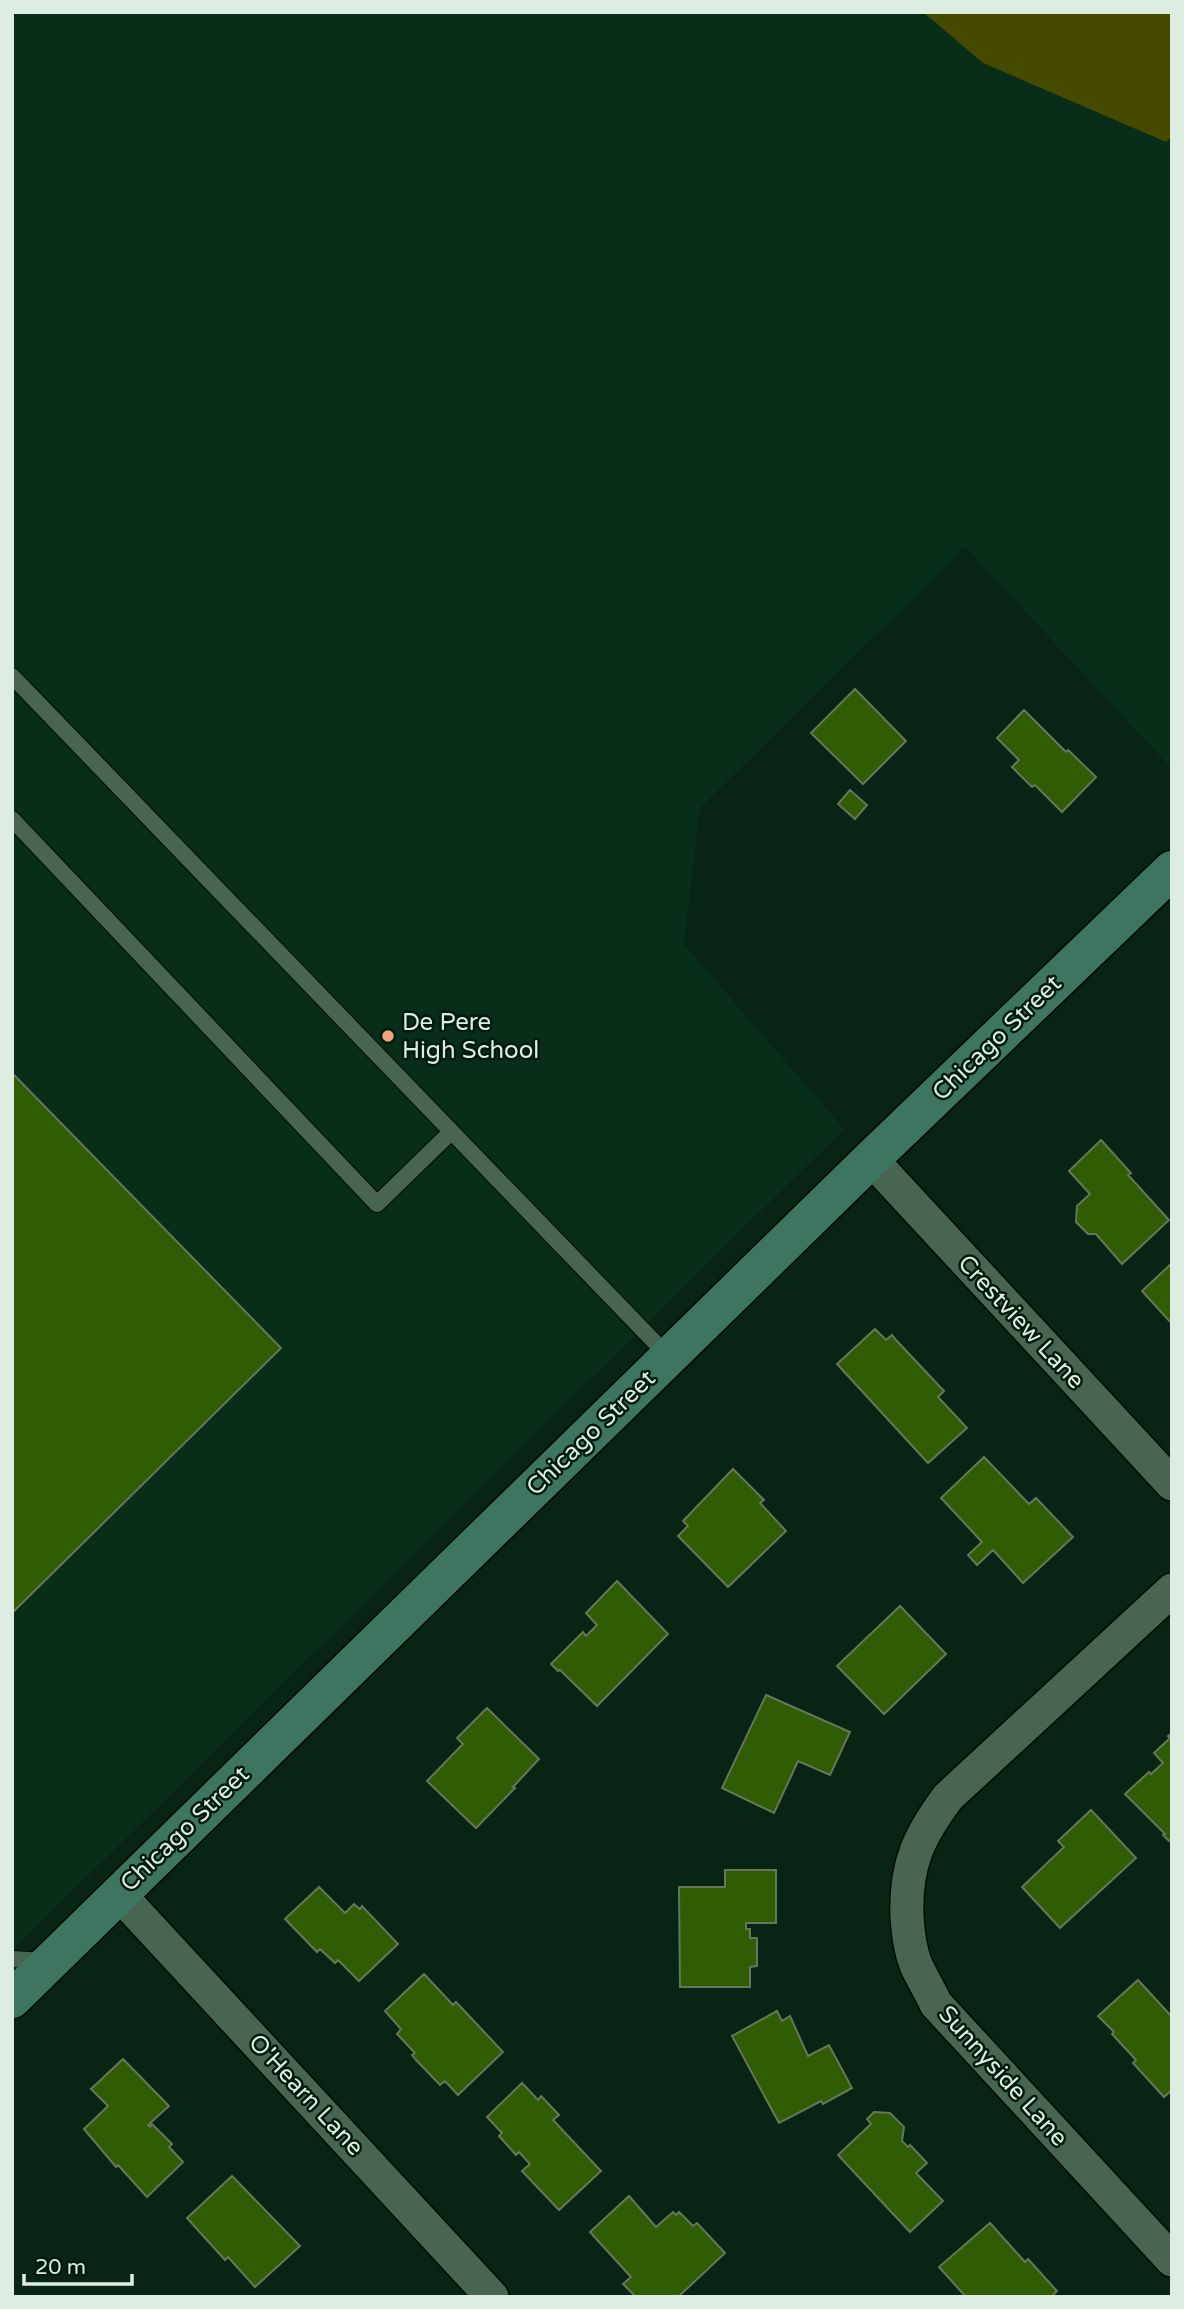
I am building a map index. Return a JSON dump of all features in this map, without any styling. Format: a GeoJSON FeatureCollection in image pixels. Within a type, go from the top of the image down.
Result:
{"type":"FeatureCollection","features":[{"type":"Feature","properties":{"kind":"street","name":"Chicago Street"},"geometry":{"type":"LineString","coordinates":[[12,1999],[871,1159],[1172,870]]}},
{"type":"Feature","properties":{"kind":"street","name":"Crestview Lane"},"geometry":{"type":"LineString","coordinates":[[871,1159],[1172,1484]]}},
{"type":"Feature","properties":{"kind":"street","name":"Sunnyside Lane"},"geometry":{"type":"LineString","coordinates":[[1172,1590],[948,1797],[928,1824],[914,1855],[906,1889],[908,1935],[915,1963],[936,2004],[1172,2260]]}},
{"type":"Feature","properties":{"kind":"street","name":"O'Hearn Lane"},"geometry":{"type":"LineString","coordinates":[[120,1894],[492,2297]]}},
{"type":"Feature","properties":{"kind":"lane"},"geometry":{"type":"LineString","coordinates":[[12,676],[669,1357]]}},
{"type":"Feature","properties":{"kind":"lane"},"geometry":{"type":"LineString","coordinates":[[12,819],[377,1204],[452,1132]]}},
{"type":"Feature","properties":{"kind":"lane"},"geometry":{"type":"LineString","coordinates":[[12,1959],[51,1961]]}},
{"type":"Feature","properties":{"kind":"shaded area","name":"De Pere High School"},"geometry":{"type":"Polygon","coordinates":[[[12,12],[1172,12],[1172,769],[965,547],[700,808],[684,944],[844,1129],[12,1951],[12,12]]]}},
{"type":"Feature","properties":{"kind":"shaded area"},"geometry":{"type":"Polygon","coordinates":[[[923,12],[1172,12],[1172,136],[1166,142],[983,63],[923,12]]]}},
{"type":"Feature","properties":{"kind":"building"},"geometry":{"type":"Polygon","coordinates":[[[855,689],[906,741],[863,784],[811,733],[855,689]]]}},
{"type":"Feature","properties":{"kind":"building"},"geometry":{"type":"Polygon","coordinates":[[[1024,710],[1066,752],[1068,750],[1096,777],[1062,812],[1012,767],[1019,760],[997,738],[1024,710]]]}},
{"type":"Feature","properties":{"kind":"building"},"geometry":{"type":"Polygon","coordinates":[[[850,790],[867,805],[855,819],[838,804],[850,790]]]}},
{"type":"Feature","properties":{"kind":"building"},"geometry":{"type":"Polygon","coordinates":[[[12,1073],[281,1348],[12,1613],[12,1073]]]}},
{"type":"Feature","properties":{"kind":"building"},"geometry":{"type":"Polygon","coordinates":[[[1101,1140],[1169,1220],[1122,1264],[1096,1234],[1088,1234],[1076,1222],[1077,1206],[1090,1194],[1069,1171],[1101,1140]]]}},
{"type":"Feature","properties":{"kind":"building"},"geometry":{"type":"Polygon","coordinates":[[[1172,1263],[1172,1324],[1142,1291],[1172,1263]]]}},
{"type":"Feature","properties":{"kind":"building"},"geometry":{"type":"Polygon","coordinates":[[[875,1329],[886,1340],[892,1335],[944,1391],[938,1397],[967,1428],[928,1463],[837,1364],[875,1329]]]}},
{"type":"Feature","properties":{"kind":"building"},"geometry":{"type":"Polygon","coordinates":[[[984,1457],[1029,1504],[1036,1498],[1073,1537],[1023,1583],[993,1550],[977,1565],[968,1555],[982,1542],[941,1498],[984,1457]]]}},
{"type":"Feature","properties":{"kind":"building"},"geometry":{"type":"Polygon","coordinates":[[[733,1469],[764,1500],[760,1503],[786,1531],[728,1587],[678,1536],[688,1526],[683,1521],[733,1469]]]}},
{"type":"Feature","properties":{"kind":"building"},"geometry":{"type":"Polygon","coordinates":[[[617,1581],[668,1634],[597,1706],[551,1664],[583,1632],[586,1636],[597,1625],[586,1613],[617,1581]]]}},
{"type":"Feature","properties":{"kind":"building"},"geometry":{"type":"Polygon","coordinates":[[[900,1606],[946,1654],[884,1714],[837,1666],[900,1606]]]}},
{"type":"Feature","properties":{"kind":"building"},"geometry":{"type":"Polygon","coordinates":[[[766,1695],[850,1732],[830,1775],[798,1761],[774,1813],[722,1788],[766,1695]]]}},
{"type":"Feature","properties":{"kind":"building"},"geometry":{"type":"Polygon","coordinates":[[[487,1708],[539,1759],[476,1828],[427,1781],[463,1744],[457,1738],[487,1708]]]}},
{"type":"Feature","properties":{"kind":"building"},"geometry":{"type":"Polygon","coordinates":[[[1172,1733],[1172,1839],[1169,1841],[1125,1794],[1163,1763],[1154,1753],[1172,1733]]]}},
{"type":"Feature","properties":{"kind":"building"},"geometry":{"type":"Polygon","coordinates":[[[1091,1810],[1136,1858],[1060,1928],[1022,1887],[1064,1847],[1058,1841],[1091,1810]]]}},
{"type":"Feature","properties":{"kind":"building"},"geometry":{"type":"Polygon","coordinates":[[[725,1870],[776,1870],[776,1923],[746,1923],[746,1929],[750,1929],[750,1938],[757,1938],[757,1966],[750,1967],[750,1987],[680,1987],[679,1887],[725,1887],[725,1870]]]}},
{"type":"Feature","properties":{"kind":"building"},"geometry":{"type":"Polygon","coordinates":[[[319,1887],[345,1913],[354,1904],[360,1909],[362,1906],[398,1944],[359,1981],[338,1960],[335,1963],[320,1949],[317,1952],[285,1919],[319,1887]]]}},
{"type":"Feature","properties":{"kind":"building"},"geometry":{"type":"Polygon","coordinates":[[[424,1974],[453,2005],[456,2002],[503,2052],[458,2095],[445,2081],[440,2085],[416,2060],[412,2055],[415,2053],[397,2034],[401,2029],[385,2011],[424,1974]]]}},
{"type":"Feature","properties":{"kind":"building"},"geometry":{"type":"Polygon","coordinates":[[[1138,1980],[1172,2017],[1172,2090],[1164,2097],[1133,2063],[1136,2060],[1098,2016],[1138,1980]]]}},
{"type":"Feature","properties":{"kind":"building"},"geometry":{"type":"Polygon","coordinates":[[[777,2011],[782,2021],[790,2016],[808,2056],[829,2045],[852,2088],[779,2123],[732,2036],[777,2011]]]}},
{"type":"Feature","properties":{"kind":"building"},"geometry":{"type":"Polygon","coordinates":[[[123,2059],[169,2106],[148,2125],[150,2127],[152,2124],[172,2144],[169,2147],[183,2162],[147,2197],[118,2165],[116,2167],[84,2129],[108,2106],[91,2089],[123,2059]]]}},
{"type":"Feature","properties":{"kind":"building"},"geometry":{"type":"Polygon","coordinates":[[[522,2083],[538,2100],[541,2096],[559,2115],[553,2120],[601,2171],[559,2210],[522,2171],[530,2164],[519,2152],[516,2155],[499,2136],[502,2133],[487,2117],[522,2083]]]}},
{"type":"Feature","properties":{"kind":"building"},"geometry":{"type":"Polygon","coordinates":[[[874,2112],[890,2113],[904,2127],[902,2141],[908,2147],[910,2145],[927,2163],[916,2173],[943,2201],[910,2232],[838,2155],[871,2124],[867,2119],[874,2112]]]}},
{"type":"Feature","properties":{"kind":"building"},"geometry":{"type":"Polygon","coordinates":[[[232,2176],[300,2246],[255,2287],[228,2257],[225,2260],[187,2218],[232,2176]]]}},
{"type":"Feature","properties":{"kind":"building"},"geometry":{"type":"Polygon","coordinates":[[[629,2196],[656,2227],[673,2212],[676,2215],[679,2212],[693,2226],[697,2223],[725,2253],[678,2297],[636,2297],[623,2284],[631,2277],[590,2232],[629,2196]]]}},
{"type":"Feature","properties":{"kind":"building"},"geometry":{"type":"Polygon","coordinates":[[[990,2223],[1025,2262],[1028,2259],[1057,2291],[1051,2297],[966,2297],[939,2267],[990,2223]]]}},
{"type":"Feature","properties":{"kind":"place","name":"De Pere High School"},"geometry":{"type":"Point","coordinates":[388,1036]}}]}
